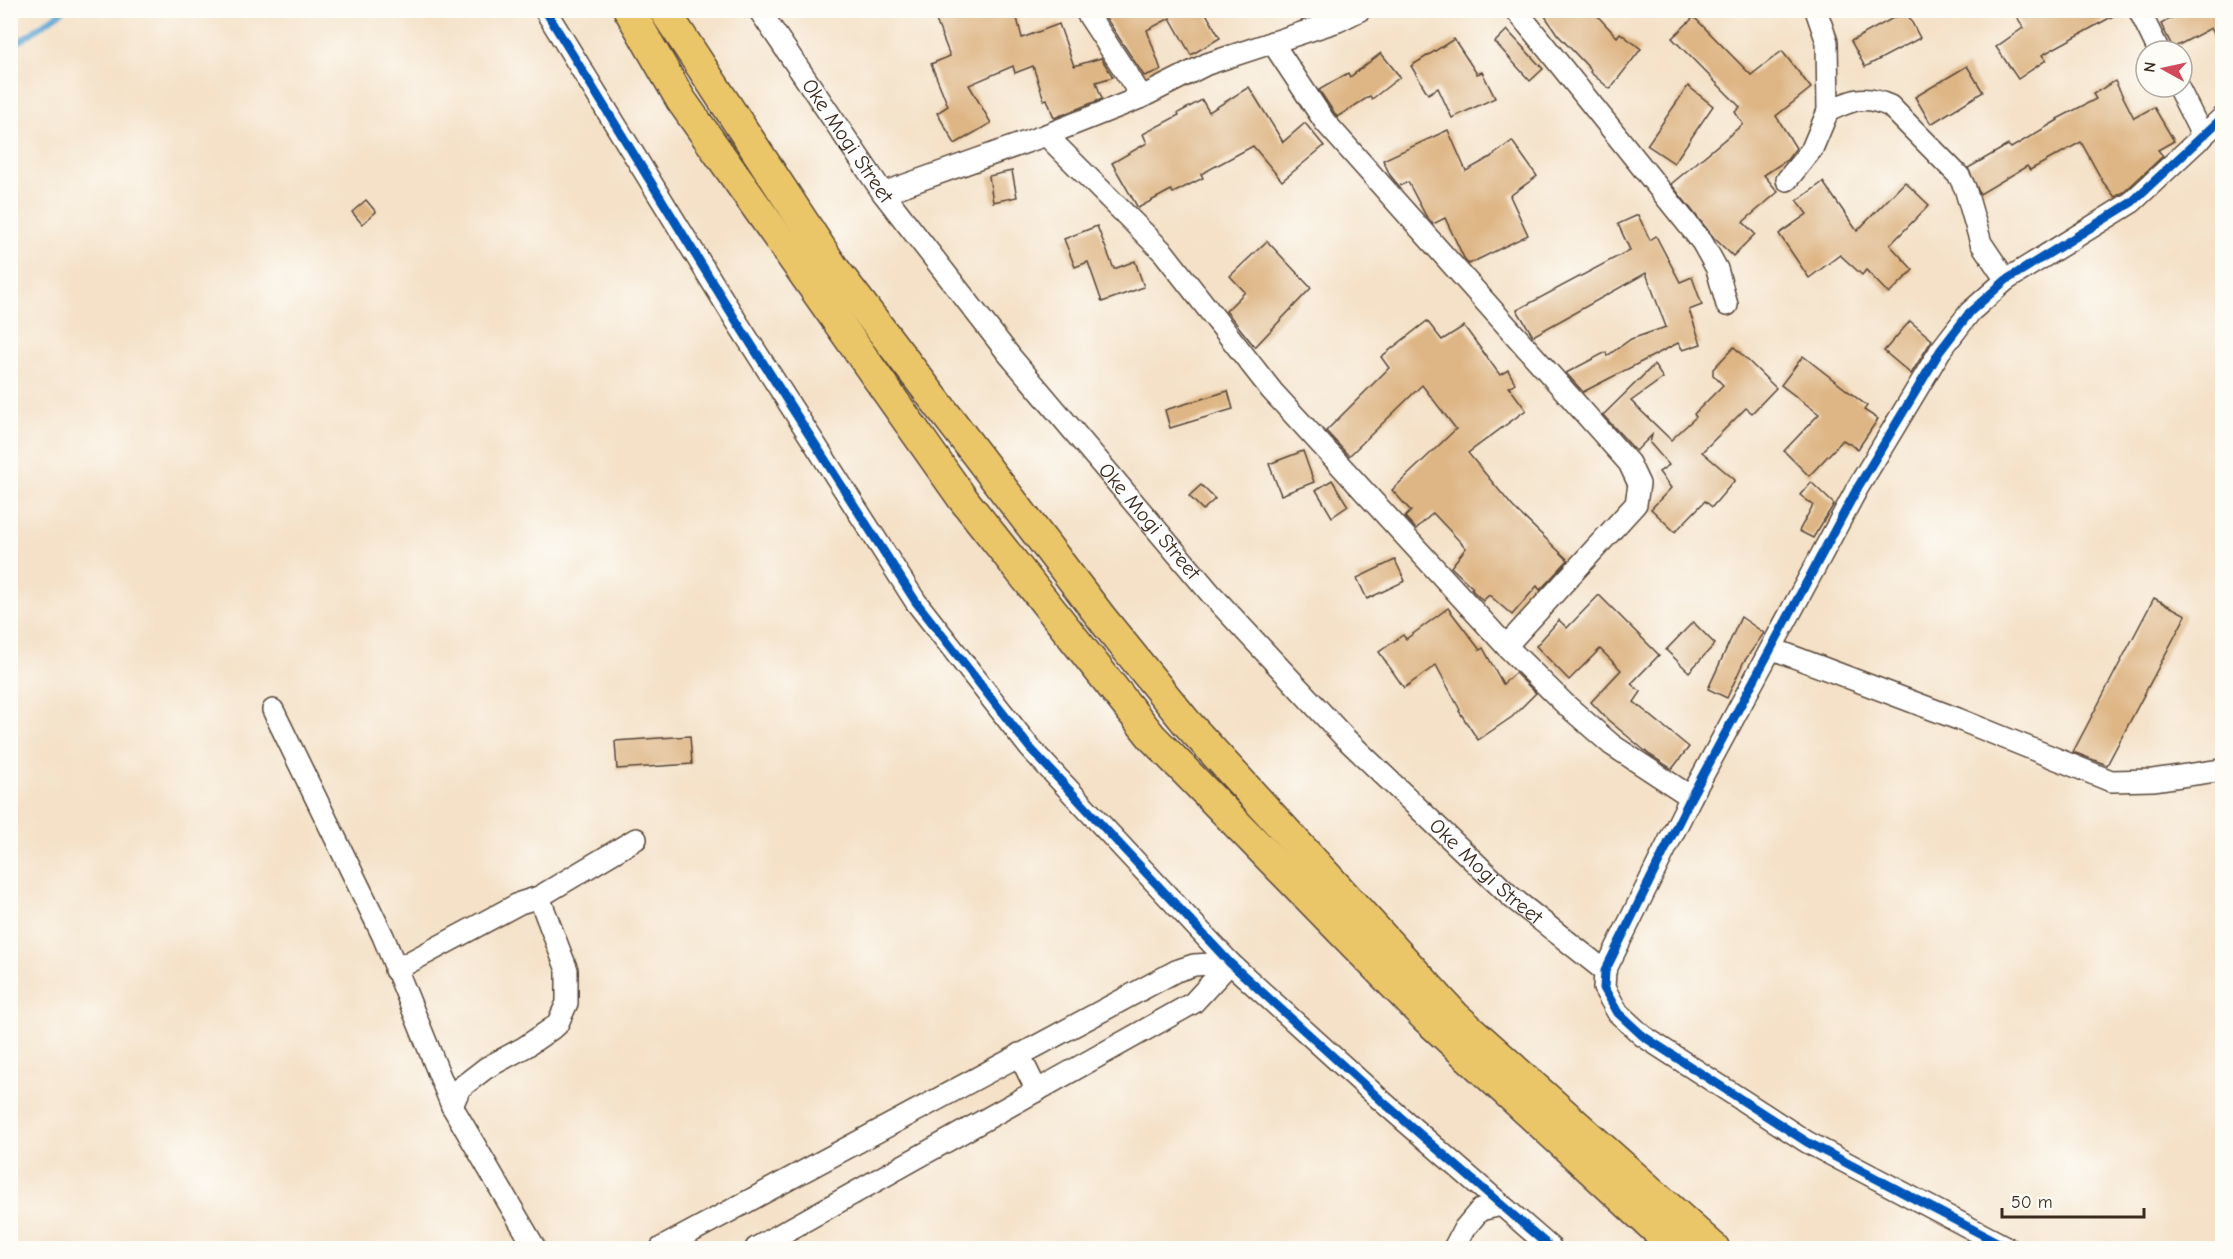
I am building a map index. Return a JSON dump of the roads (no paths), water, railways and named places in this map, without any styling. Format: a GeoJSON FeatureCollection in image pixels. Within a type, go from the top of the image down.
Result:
{"type":"FeatureCollection","features":[{"type":"Feature","properties":{"kind":"highway"},"geometry":{"type":"LineString","coordinates":[[629,10],[681,100],[963,499],[1152,737],[1425,1017],[1676,1248]]}},
{"type":"Feature","properties":{"kind":"highway"},"geometry":{"type":"LineString","coordinates":[[664,10],[833,267],[1104,621],[1186,722],[1455,1016],[1714,1248]]}},
{"type":"Feature","properties":{"kind":"street"},"geometry":{"type":"LineString","coordinates":[[545,10],[735,319],[916,602],[1030,748],[1230,963],[1383,1102],[1551,1248]]}},
{"type":"Feature","properties":{"kind":"street","name":"Oke Mogi Street"},"geometry":{"type":"LineString","coordinates":[[759,10],[883,194],[1010,356],[1211,594],[1345,738],[1510,896],[1605,971]]}},
{"type":"Feature","properties":{"kind":"street"},"geometry":{"type":"LineString","coordinates":[[1085,10],[1142,97]]}},
{"type":"Feature","properties":{"kind":"street"},"geometry":{"type":"LineString","coordinates":[[883,194],[1046,135],[1142,97],[1207,64],[1272,42],[1335,16],[1360,10]]}},
{"type":"Feature","properties":{"kind":"street"},"geometry":{"type":"LineString","coordinates":[[1516,10],[1702,242],[1717,269],[1727,305]]}},
{"type":"Feature","properties":{"kind":"street"},"geometry":{"type":"LineString","coordinates":[[1786,180],[1812,149],[1828,111],[1827,42],[1816,10]]}},
{"type":"Feature","properties":{"kind":"street"},"geometry":{"type":"LineString","coordinates":[[2139,10],[2153,39]]}},
{"type":"Feature","properties":{"kind":"street"},"geometry":{"type":"LineString","coordinates":[[1272,42],[1325,122],[1629,464],[1639,484],[1636,504],[1506,646]]}},
{"type":"Feature","properties":{"kind":"street"},"geometry":{"type":"LineString","coordinates":[[1828,111],[1855,99],[1875,100],[1890,106],[1959,176],[1965,188],[1981,243],[2006,280]]}},
{"type":"Feature","properties":{"kind":"street"},"geometry":{"type":"LineString","coordinates":[[2184,99],[2203,137]]}},
{"type":"Feature","properties":{"kind":"street"},"geometry":{"type":"LineString","coordinates":[[2008,1248],[1807,1142],[1643,1036],[1618,1013],[1604,988],[1605,971],[1691,797],[1773,649],[1858,487],[1940,351],[1970,312],[2006,280],[2132,202],[2223,118]]}},
{"type":"Feature","properties":{"kind":"street"},"geometry":{"type":"LineString","coordinates":[[1046,135],[1164,253],[1272,390],[1506,646],[1566,705],[1612,745],[1691,797]]}},
{"type":"Feature","properties":{"kind":"street"},"geometry":{"type":"LineString","coordinates":[[1773,649],[1958,719],[2111,781],[2153,780],[2223,771]]}},
{"type":"Feature","properties":{"kind":"street"},"geometry":{"type":"LineString","coordinates":[[273,710],[372,914],[452,1106],[535,1248]]}},
{"type":"Feature","properties":{"kind":"street"},"geometry":{"type":"LineString","coordinates":[[395,970],[520,903],[539,897],[636,838]]}},
{"type":"Feature","properties":{"kind":"street"},"geometry":{"type":"LineString","coordinates":[[452,1106],[460,1089],[486,1068],[525,1047],[557,1025],[567,1003],[567,970],[539,897]]}},
{"type":"Feature","properties":{"kind":"street"},"geometry":{"type":"LineString","coordinates":[[662,1248],[1176,970],[1194,965],[1230,963]]}},
{"type":"Feature","properties":{"kind":"street"},"geometry":{"type":"LineString","coordinates":[[756,1248],[1193,1004],[1230,963]]}},
{"type":"Feature","properties":{"kind":"street"},"geometry":{"type":"LineString","coordinates":[[1019,1054],[1037,1091]]}},
{"type":"Feature","properties":{"kind":"street"},"geometry":{"type":"LineString","coordinates":[[1454,1248],[1464,1229],[1480,1210],[1501,1205]]}},
{"type":"Feature","properties":{"kind":"waterway"},"geometry":{"type":"LineString","coordinates":[[10,48],[64,10]]}}]}
